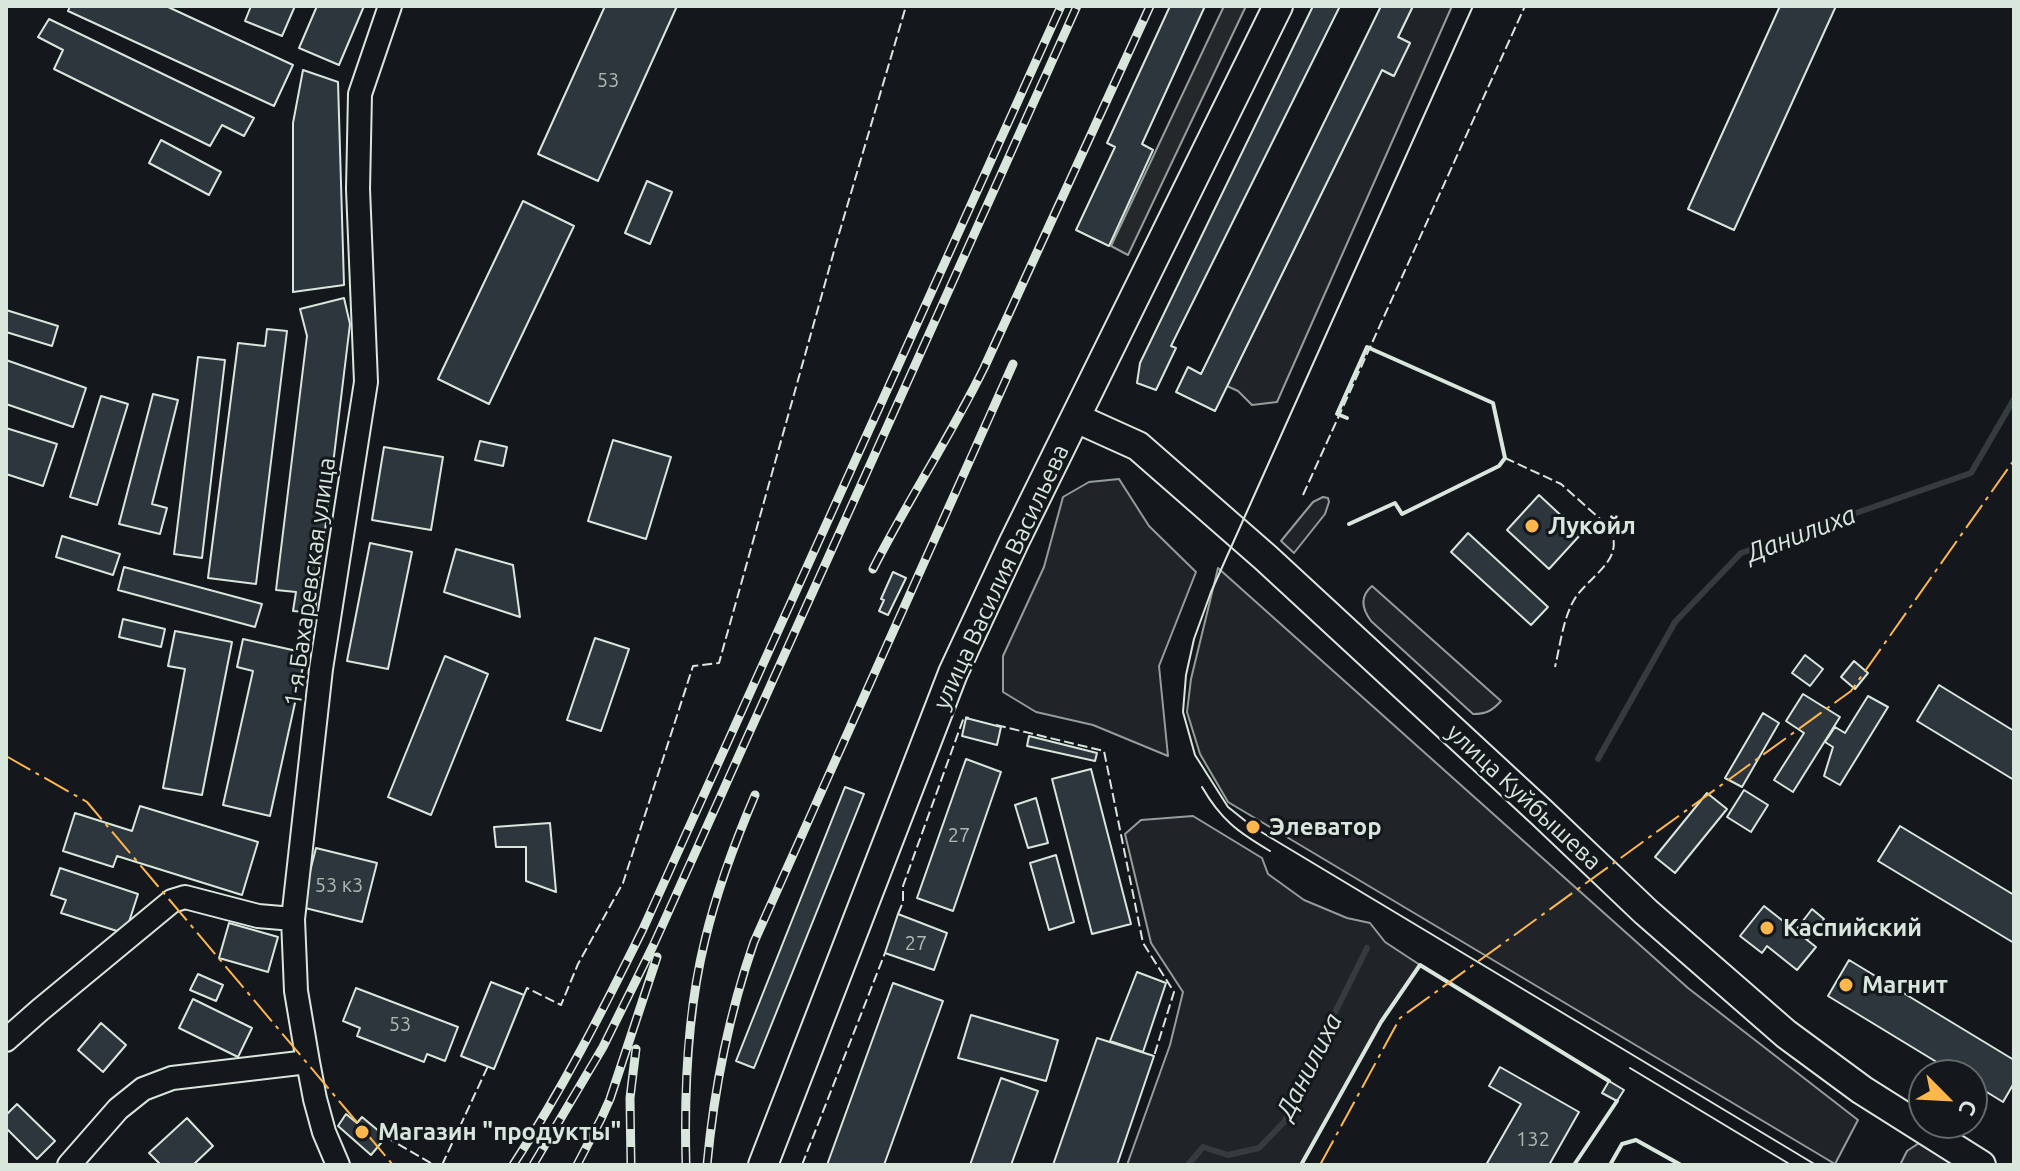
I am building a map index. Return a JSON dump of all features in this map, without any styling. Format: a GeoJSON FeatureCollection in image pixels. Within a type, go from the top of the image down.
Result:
{"type":"FeatureCollection","features":[{"type":"Feature","properties":{"kind":"main road","name":"улица Василия Васильева"},"geometry":{"type":"LineString","coordinates":[[763,1165],[953,673],[1014,542],[1278,6]]}},
{"type":"Feature","properties":{"kind":"main road","name":"улица Куйбышева"},"geometry":{"type":"LineString","coordinates":[[1076,418],[1138,446],[1278,569],[1646,912],[1786,1034],[1882,1104],[1981,1165]]}},
{"type":"Feature","properties":{"kind":"street","name":"1-я Бахаревская улица"},"geometry":{"type":"LineString","coordinates":[[338,1165],[324,1132],[308,1062],[296,991],[293,919],[321,669],[366,382],[358,189],[360,94],[390,6]]}},
{"type":"Feature","properties":{"kind":"street"},"geometry":{"type":"LineString","coordinates":[[6,1040],[172,901],[185,897],[258,916],[293,919]]}},
{"type":"Feature","properties":{"kind":"street"},"geometry":{"type":"LineString","coordinates":[[69,1165],[118,1109],[143,1089],[172,1078],[308,1062]]}},
{"type":"Feature","properties":{"kind":"shaded area"},"geometry":{"type":"Polygon","coordinates":[[[1224,6],[1246,6],[1128,255],[1111,246],[1224,6]]]}},
{"type":"Feature","properties":{"kind":"shaded area"},"geometry":{"type":"Polygon","coordinates":[[[1413,6],[1452,6],[1277,402],[1252,405],[1238,391],[1227,386],[1382,70],[1393,76],[1410,43],[1398,37],[1413,6]]]}},
{"type":"Feature","properties":{"kind":"shaded area"},"geometry":{"type":"Polygon","coordinates":[[[1119,479],[1149,526],[1196,572],[1159,666],[1168,756],[1093,725],[1036,712],[1003,692],[1003,656],[1044,567],[1063,497],[1089,482],[1119,479]]]}},
{"type":"Feature","properties":{"kind":"shaded area"},"geometry":{"type":"Polygon","coordinates":[[[1328,498],[1329,502],[1325,514],[1294,553],[1281,541],[1313,502],[1328,498]]]}},
{"type":"Feature","properties":{"kind":"shaded area"},"geometry":{"type":"Polygon","coordinates":[[[1218,568],[1688,988],[1858,1120],[1835,1164],[1228,802],[1200,754],[1187,712],[1191,679],[1218,568]]]}},
{"type":"Feature","properties":{"kind":"shaded area"},"geometry":{"type":"Polygon","coordinates":[[[1372,586],[1501,701],[1488,711],[1473,714],[1371,621],[1363,603],[1365,594],[1372,586]]]}},
{"type":"Feature","properties":{"kind":"shaded area"},"geometry":{"type":"Polygon","coordinates":[[[1193,816],[1262,858],[1268,874],[1304,900],[1347,918],[1370,923],[1385,942],[1420,965],[1381,1022],[1301,1165],[1127,1165],[1170,1045],[1183,992],[1151,943],[1125,834],[1141,820],[1193,816]]]}},
{"type":"Feature","properties":{"kind":"shaded area"},"geometry":{"type":"Polygon","coordinates":[[[1922,1141],[1960,1165],[1900,1165],[1907,1151],[1922,1141]]]}},
{"type":"Feature","properties":{"kind":"building"},"geometry":{"type":"Polygon","coordinates":[[[70,6],[166,6],[293,65],[274,106],[68,11],[70,6]]]}},
{"type":"Feature","properties":{"kind":"building"},"geometry":{"type":"Polygon","coordinates":[[[251,6],[295,6],[282,36],[245,21],[251,6]]]}},
{"type":"Feature","properties":{"kind":"building"},"geometry":{"type":"Polygon","coordinates":[[[317,6],[364,6],[339,65],[299,48],[317,6]]]}},
{"type":"Feature","properties":{"kind":"building"},"geometry":{"type":"Polygon","coordinates":[[[605,6],[677,6],[598,181],[538,154],[605,6]]]}},
{"type":"Feature","properties":{"kind":"building"},"geometry":{"type":"Polygon","coordinates":[[[1170,6],[1205,6],[1142,144],[1153,150],[1109,246],[1076,230],[1115,147],[1107,143],[1170,6]]]}},
{"type":"Feature","properties":{"kind":"building"},"geometry":{"type":"Polygon","coordinates":[[[1313,6],[1340,6],[1171,346],[1176,348],[1156,390],[1137,383],[1140,363],[1313,6]]]}},
{"type":"Feature","properties":{"kind":"building"},"geometry":{"type":"Polygon","coordinates":[[[1381,6],[1413,6],[1398,37],[1410,43],[1394,76],[1382,70],[1215,411],[1176,392],[1188,367],[1201,374],[1381,6]]]}},
{"type":"Feature","properties":{"kind":"building"},"geometry":{"type":"Polygon","coordinates":[[[1780,6],[1836,6],[1734,230],[1688,209],[1780,6]]]}},
{"type":"Feature","properties":{"kind":"building"},"geometry":{"type":"Polygon","coordinates":[[[49,19],[254,118],[244,136],[222,125],[210,146],[54,69],[63,50],[38,37],[49,19]]]}},
{"type":"Feature","properties":{"kind":"building"},"geometry":{"type":"Polygon","coordinates":[[[303,70],[338,82],[344,285],[293,292],[293,123],[303,70]]]}},
{"type":"Feature","properties":{"kind":"building"},"geometry":{"type":"Polygon","coordinates":[[[161,140],[221,172],[209,195],[149,163],[161,140]]]}},
{"type":"Feature","properties":{"kind":"building"},"geometry":{"type":"Polygon","coordinates":[[[647,181],[672,192],[650,244],[625,233],[647,181]]]}},
{"type":"Feature","properties":{"kind":"building"},"geometry":{"type":"Polygon","coordinates":[[[523,201],[574,226],[489,404],[438,379],[523,201]]]}},
{"type":"Feature","properties":{"kind":"building"},"geometry":{"type":"Polygon","coordinates":[[[344,298],[350,324],[315,613],[293,611],[296,592],[276,590],[307,336],[300,309],[344,298]]]}},
{"type":"Feature","properties":{"kind":"building"},"geometry":{"type":"Polygon","coordinates":[[[6,310],[58,326],[52,346],[6,332],[6,310]]]}},
{"type":"Feature","properties":{"kind":"building"},"geometry":{"type":"Polygon","coordinates":[[[267,329],[287,331],[256,584],[208,578],[238,343],[265,346],[267,329]]]}},
{"type":"Feature","properties":{"kind":"building"},"geometry":{"type":"Polygon","coordinates":[[[198,357],[225,360],[202,558],[174,554],[198,357]]]}},
{"type":"Feature","properties":{"kind":"building"},"geometry":{"type":"Polygon","coordinates":[[[6,360],[86,388],[73,427],[6,404],[6,360]]]}},
{"type":"Feature","properties":{"kind":"building"},"geometry":{"type":"Polygon","coordinates":[[[153,394],[178,400],[152,504],[167,508],[160,534],[119,524],[153,394]]]}},
{"type":"Feature","properties":{"kind":"building"},"geometry":{"type":"Polygon","coordinates":[[[101,396],[128,404],[97,505],[70,497],[101,396]]]}},
{"type":"Feature","properties":{"kind":"building"},"geometry":{"type":"Polygon","coordinates":[[[6,428],[57,444],[43,486],[6,474],[6,428]]]}},
{"type":"Feature","properties":{"kind":"building"},"geometry":{"type":"Polygon","coordinates":[[[613,440],[671,457],[646,539],[588,521],[613,440]]]}},
{"type":"Feature","properties":{"kind":"building"},"geometry":{"type":"Polygon","coordinates":[[[480,441],[507,447],[503,466],[475,460],[480,441]]]}},
{"type":"Feature","properties":{"kind":"building"},"geometry":{"type":"Polygon","coordinates":[[[384,447],[443,457],[431,530],[372,520],[384,447]]]}},
{"type":"Feature","properties":{"kind":"building"},"geometry":{"type":"Polygon","coordinates":[[[1539,495],[1581,534],[1549,569],[1507,530],[1539,495]]]}},
{"type":"Feature","properties":{"kind":"building"},"geometry":{"type":"Polygon","coordinates":[[[1468,533],[1548,607],[1531,625],[1451,552],[1468,533]]]}},
{"type":"Feature","properties":{"kind":"building"},"geometry":{"type":"Polygon","coordinates":[[[62,536],[120,554],[113,575],[56,557],[62,536]]]}},
{"type":"Feature","properties":{"kind":"building"},"geometry":{"type":"Polygon","coordinates":[[[370,543],[412,552],[388,669],[347,661],[370,543]]]}},
{"type":"Feature","properties":{"kind":"building"},"geometry":{"type":"Polygon","coordinates":[[[456,549],[513,565],[520,617],[444,592],[456,549]]]}},
{"type":"Feature","properties":{"kind":"building"},"geometry":{"type":"Polygon","coordinates":[[[124,567],[262,604],[255,627],[118,590],[124,567]]]}},
{"type":"Feature","properties":{"kind":"building"},"geometry":{"type":"Polygon","coordinates":[[[893,572],[906,578],[888,615],[879,611],[893,572]]]}},
{"type":"Feature","properties":{"kind":"building"},"geometry":{"type":"Polygon","coordinates":[[[123,619],[165,629],[161,647],[119,637],[123,619]]]}},
{"type":"Feature","properties":{"kind":"building"},"geometry":{"type":"Polygon","coordinates":[[[175,631],[232,642],[202,795],[163,788],[185,669],[168,666],[175,631]]]}},
{"type":"Feature","properties":{"kind":"building"},"geometry":{"type":"Polygon","coordinates":[[[595,638],[629,649],[601,731],[567,720],[595,638]]]}},
{"type":"Feature","properties":{"kind":"building"},"geometry":{"type":"Polygon","coordinates":[[[243,639],[306,653],[270,816],[223,805],[253,671],[237,667],[243,639]]]}},
{"type":"Feature","properties":{"kind":"building"},"geometry":{"type":"Polygon","coordinates":[[[1805,655],[1823,669],[1810,686],[1792,673],[1805,655]]]}},
{"type":"Feature","properties":{"kind":"building"},"geometry":{"type":"Polygon","coordinates":[[[445,656],[488,674],[431,815],[388,797],[445,656]]]}},
{"type":"Feature","properties":{"kind":"building"},"geometry":{"type":"Polygon","coordinates":[[[1854,661],[1868,673],[1855,689],[1841,677],[1854,661]]]}},
{"type":"Feature","properties":{"kind":"building"},"geometry":{"type":"Polygon","coordinates":[[[1939,685],[2014,731],[2014,780],[1917,721],[1939,685]]]}},
{"type":"Feature","properties":{"kind":"building"},"geometry":{"type":"Polygon","coordinates":[[[1803,694],[1840,717],[1793,792],[1774,780],[1804,733],[1786,721],[1803,694]]]}},
{"type":"Feature","properties":{"kind":"building"},"geometry":{"type":"Polygon","coordinates":[[[1868,696],[1888,707],[1840,785],[1824,776],[1833,747],[1825,742],[1835,727],[1845,733],[1868,696]]]}},
{"type":"Feature","properties":{"kind":"building"},"geometry":{"type":"Polygon","coordinates":[[[1763,713],[1779,723],[1742,787],[1725,778],[1763,713]]]}},
{"type":"Feature","properties":{"kind":"building"},"geometry":{"type":"Polygon","coordinates":[[[966,718],[1001,727],[997,745],[962,736],[966,718]]]}},
{"type":"Feature","properties":{"kind":"building"},"geometry":{"type":"Polygon","coordinates":[[[1029,736],[1097,753],[1095,761],[1027,746],[1029,736]]]}},
{"type":"Feature","properties":{"kind":"building"},"geometry":{"type":"Polygon","coordinates":[[[966,759],[1001,772],[953,911],[917,898],[966,759]]]}},
{"type":"Feature","properties":{"kind":"building"},"geometry":{"type":"Polygon","coordinates":[[[1091,769],[1131,924],[1092,934],[1052,779],[1091,769]]]}},
{"type":"Feature","properties":{"kind":"building"},"geometry":{"type":"Polygon","coordinates":[[[845,787],[864,794],[754,1068],[736,1061],[845,787]]]}},
{"type":"Feature","properties":{"kind":"building"},"geometry":{"type":"Polygon","coordinates":[[[1744,790],[1768,805],[1751,832],[1727,817],[1744,790]]]}},
{"type":"Feature","properties":{"kind":"building"},"geometry":{"type":"Polygon","coordinates":[[[1707,793],[1727,809],[1675,873],[1655,857],[1707,793]]]}},
{"type":"Feature","properties":{"kind":"building"},"geometry":{"type":"Polygon","coordinates":[[[1036,798],[1048,843],[1028,848],[1015,805],[1036,798]]]}},
{"type":"Feature","properties":{"kind":"building"},"geometry":{"type":"Polygon","coordinates":[[[140,806],[258,842],[242,895],[117,856],[113,867],[63,851],[75,813],[132,831],[140,806]]]}},
{"type":"Feature","properties":{"kind":"building"},"geometry":{"type":"Polygon","coordinates":[[[550,823],[556,892],[526,881],[526,847],[496,847],[494,827],[550,823]]]}},
{"type":"Feature","properties":{"kind":"building"},"geometry":{"type":"Polygon","coordinates":[[[1900,826],[2014,895],[2014,943],[1878,861],[1900,826]]]}},
{"type":"Feature","properties":{"kind":"building"},"geometry":{"type":"Polygon","coordinates":[[[316,848],[377,863],[362,922],[301,907],[316,848]]]}},
{"type":"Feature","properties":{"kind":"building"},"geometry":{"type":"Polygon","coordinates":[[[1056,855],[1074,922],[1049,930],[1030,863],[1056,855]]]}},
{"type":"Feature","properties":{"kind":"building"},"geometry":{"type":"Polygon","coordinates":[[[60,868],[138,894],[128,925],[117,931],[61,913],[66,900],[51,895],[60,868]]]}},
{"type":"Feature","properties":{"kind":"building"},"geometry":{"type":"Polygon","coordinates":[[[1764,906],[1816,947],[1797,970],[1767,946],[1762,953],[1740,936],[1764,906]]]}},
{"type":"Feature","properties":{"kind":"building"},"geometry":{"type":"Polygon","coordinates":[[[1812,909],[1824,919],[1808,939],[1796,930],[1812,909]]]}},
{"type":"Feature","properties":{"kind":"building"},"geometry":{"type":"Polygon","coordinates":[[[898,914],[947,933],[934,970],[885,953],[898,914]]]}},
{"type":"Feature","properties":{"kind":"building"},"geometry":{"type":"Polygon","coordinates":[[[229,923],[278,937],[268,972],[219,958],[229,923]]]}},
{"type":"Feature","properties":{"kind":"building"},"geometry":{"type":"Polygon","coordinates":[[[1849,960],[2014,1060],[2014,1083],[2003,1102],[1988,1093],[1988,1059],[1932,1059],[1828,996],[1849,960]]]}},
{"type":"Feature","properties":{"kind":"building"},"geometry":{"type":"Polygon","coordinates":[[[1137,972],[1166,983],[1143,1052],[1110,1041],[1137,972]]]}},
{"type":"Feature","properties":{"kind":"building"},"geometry":{"type":"Polygon","coordinates":[[[198,974],[223,985],[216,1001],[190,990],[198,974]]]}},
{"type":"Feature","properties":{"kind":"building"},"geometry":{"type":"Polygon","coordinates":[[[491,982],[524,995],[494,1069],[461,1056],[491,982]]]}},
{"type":"Feature","properties":{"kind":"building"},"geometry":{"type":"Polygon","coordinates":[[[893,983],[943,1001],[884,1165],[827,1165],[893,983]]]}},
{"type":"Feature","properties":{"kind":"building"},"geometry":{"type":"Polygon","coordinates":[[[356,988],[458,1027],[445,1061],[427,1054],[424,1062],[357,1036],[360,1028],[343,1021],[356,988]]]}},
{"type":"Feature","properties":{"kind":"building"},"geometry":{"type":"Polygon","coordinates":[[[193,999],[252,1028],[238,1057],[179,1028],[193,999]]]}},
{"type":"Feature","properties":{"kind":"building"},"geometry":{"type":"Polygon","coordinates":[[[971,1015],[1058,1040],[1046,1081],[958,1058],[971,1015]]]}},
{"type":"Feature","properties":{"kind":"building"},"geometry":{"type":"Polygon","coordinates":[[[101,1023],[126,1045],[103,1072],[78,1050],[101,1023]]]}},
{"type":"Feature","properties":{"kind":"building"},"geometry":{"type":"Polygon","coordinates":[[[1097,1038],[1154,1056],[1117,1165],[1053,1165],[1097,1038]]]}},
{"type":"Feature","properties":{"kind":"building"},"geometry":{"type":"Polygon","coordinates":[[[1500,1067],[1579,1112],[1549,1165],[1486,1165],[1521,1104],[1489,1086],[1500,1067]]]}},
{"type":"Feature","properties":{"kind":"building"},"geometry":{"type":"Polygon","coordinates":[[[1001,1078],[1038,1091],[1011,1165],[970,1165],[1001,1078]]]}},
{"type":"Feature","properties":{"kind":"building"},"geometry":{"type":"Polygon","coordinates":[[[1609,1081],[1624,1090],[1617,1101],[1602,1093],[1609,1081]]]}},
{"type":"Feature","properties":{"kind":"building"},"geometry":{"type":"Polygon","coordinates":[[[17,1104],[55,1141],[37,1159],[6,1128],[6,1115],[17,1104]]]}},
{"type":"Feature","properties":{"kind":"building","name":"Магазин \"продукты\""},"geometry":{"type":"Polygon","coordinates":[[[346,1114],[357,1123],[362,1117],[386,1137],[371,1155],[338,1126],[346,1114]]]}},
{"type":"Feature","properties":{"kind":"building"},"geometry":{"type":"Polygon","coordinates":[[[187,1118],[213,1146],[193,1165],[161,1165],[149,1153],[187,1118]]]}},
{"type":"Feature","properties":{"kind":"waterway","name":"Данилиха"},"geometry":{"type":"LineString","coordinates":[[1598,759],[1675,622],[1741,553],[1971,473],[2014,399]]}},
{"type":"Feature","properties":{"kind":"waterway","name":"Данилиха"},"geometry":{"type":"LineString","coordinates":[[1188,1165],[1203,1147],[1228,1155],[1259,1148],[1285,1121],[1297,1089],[1367,948]]}},
{"type":"Feature","properties":{"kind":"tram line"},"geometry":{"type":"LineString","coordinates":[[1473,6],[1211,592],[1194,639],[1186,675],[1183,712],[1195,755],[1228,807],[1253,827],[1816,1165]]}},
{"type":"Feature","properties":{"kind":"tram line"},"geometry":{"type":"LineString","coordinates":[[1202,787],[1231,824],[1270,851]]}},
{"type":"Feature","properties":{"kind":"tram line"},"geometry":{"type":"LineString","coordinates":[[1630,1068],[1791,1165]]}},
{"type":"Feature","properties":{"kind":"railway"},"geometry":{"type":"LineString","coordinates":[[513,1165],[581,1049],[643,929],[1061,6]]}},
{"type":"Feature","properties":{"kind":"railway"},"geometry":{"type":"LineString","coordinates":[[533,1165],[603,1047],[653,946],[1077,6]]}},
{"type":"Feature","properties":{"kind":"railway"},"geometry":{"type":"LineString","coordinates":[[873,569],[984,368],[1150,6]]}},
{"type":"Feature","properties":{"kind":"railway"},"geometry":{"type":"LineString","coordinates":[[707,1165],[724,1052],[754,942],[1013,364]]}},
{"type":"Feature","properties":{"kind":"railway"},"geometry":{"type":"LineString","coordinates":[[686,1165],[688,1052],[699,968],[721,885],[755,795]]}},
{"type":"Feature","properties":{"kind":"railway"},"geometry":{"type":"LineString","coordinates":[[577,1165],[610,1099],[657,957]]}},
{"type":"Feature","properties":{"kind":"railway"},"geometry":{"type":"LineString","coordinates":[[631,1165],[630,1098],[636,1049]]}},
{"type":"Feature","properties":{"kind":"fence"},"geometry":{"type":"LineString","coordinates":[[524,995],[527,988],[561,1005],[578,964],[623,883],[693,666],[719,663],[906,6]]}},
{"type":"Feature","properties":{"kind":"fence"},"geometry":{"type":"LineString","coordinates":[[1303,495],[1525,6]]}},
{"type":"Feature","properties":{"kind":"fence"},"geometry":{"type":"LineString","coordinates":[[1505,458],[1561,484],[1608,526],[1613,538],[1614,548],[1610,558],[1570,607],[1555,667]]}},
{"type":"Feature","properties":{"kind":"fence"},"geometry":{"type":"LineString","coordinates":[[898,914],[903,902],[903,886],[964,717],[969,718]]}},
{"type":"Feature","properties":{"kind":"fence"},"geometry":{"type":"LineString","coordinates":[[996,725],[1104,751],[1143,943],[1174,992],[1154,1056]]}},
{"type":"Feature","properties":{"kind":"fence"},"geometry":{"type":"LineString","coordinates":[[802,1165],[885,953]]}},
{"type":"Feature","properties":{"kind":"fence"},"geometry":{"type":"LineString","coordinates":[[442,1165],[488,1066]]}},
{"type":"Feature","properties":{"kind":"fence"},"geometry":{"type":"LineString","coordinates":[[386,1137],[434,1165]]}},
{"type":"Feature","properties":{"kind":"wall"},"geometry":{"type":"LineString","coordinates":[[1347,418],[1337,414],[1367,347],[1493,403],[1505,458],[1499,466],[1402,514],[1395,503],[1349,524]]}},
{"type":"Feature","properties":{"kind":"wall"},"geometry":{"type":"LineString","coordinates":[[1301,1165],[1381,1022],[1420,965],[1609,1081]]}},
{"type":"Feature","properties":{"kind":"wall"},"geometry":{"type":"LineString","coordinates":[[1574,1165],[1617,1101]]}},
{"type":"Feature","properties":{"kind":"wall"},"geometry":{"type":"LineString","coordinates":[[1610,1165],[1622,1144],[1636,1140],[1681,1165]]}},
{"type":"Feature","properties":{"kind":"power"},"geometry":{"type":"LineString","coordinates":[[1320,1165],[1400,1018],[1851,691],[2014,460]]}},
{"type":"Feature","properties":{"kind":"power"},"geometry":{"type":"LineString","coordinates":[[6,756],[87,802],[393,1165]]}},
{"type":"Feature","properties":{"kind":"place","name":"Лукойл"},"geometry":{"type":"Point","coordinates":[1532,526]}},
{"type":"Feature","properties":{"kind":"place","name":"Элеватор"},"geometry":{"type":"Point","coordinates":[1253,827]}},
{"type":"Feature","properties":{"kind":"place","name":"Каспийский"},"geometry":{"type":"Point","coordinates":[1767,928]}},
{"type":"Feature","properties":{"kind":"place","name":"Магнит"},"geometry":{"type":"Point","coordinates":[1846,985]}},
{"type":"Feature","properties":{"kind":"place","name":"Магазин \"продукты\""},"geometry":{"type":"Point","coordinates":[362,1132]}}]}
